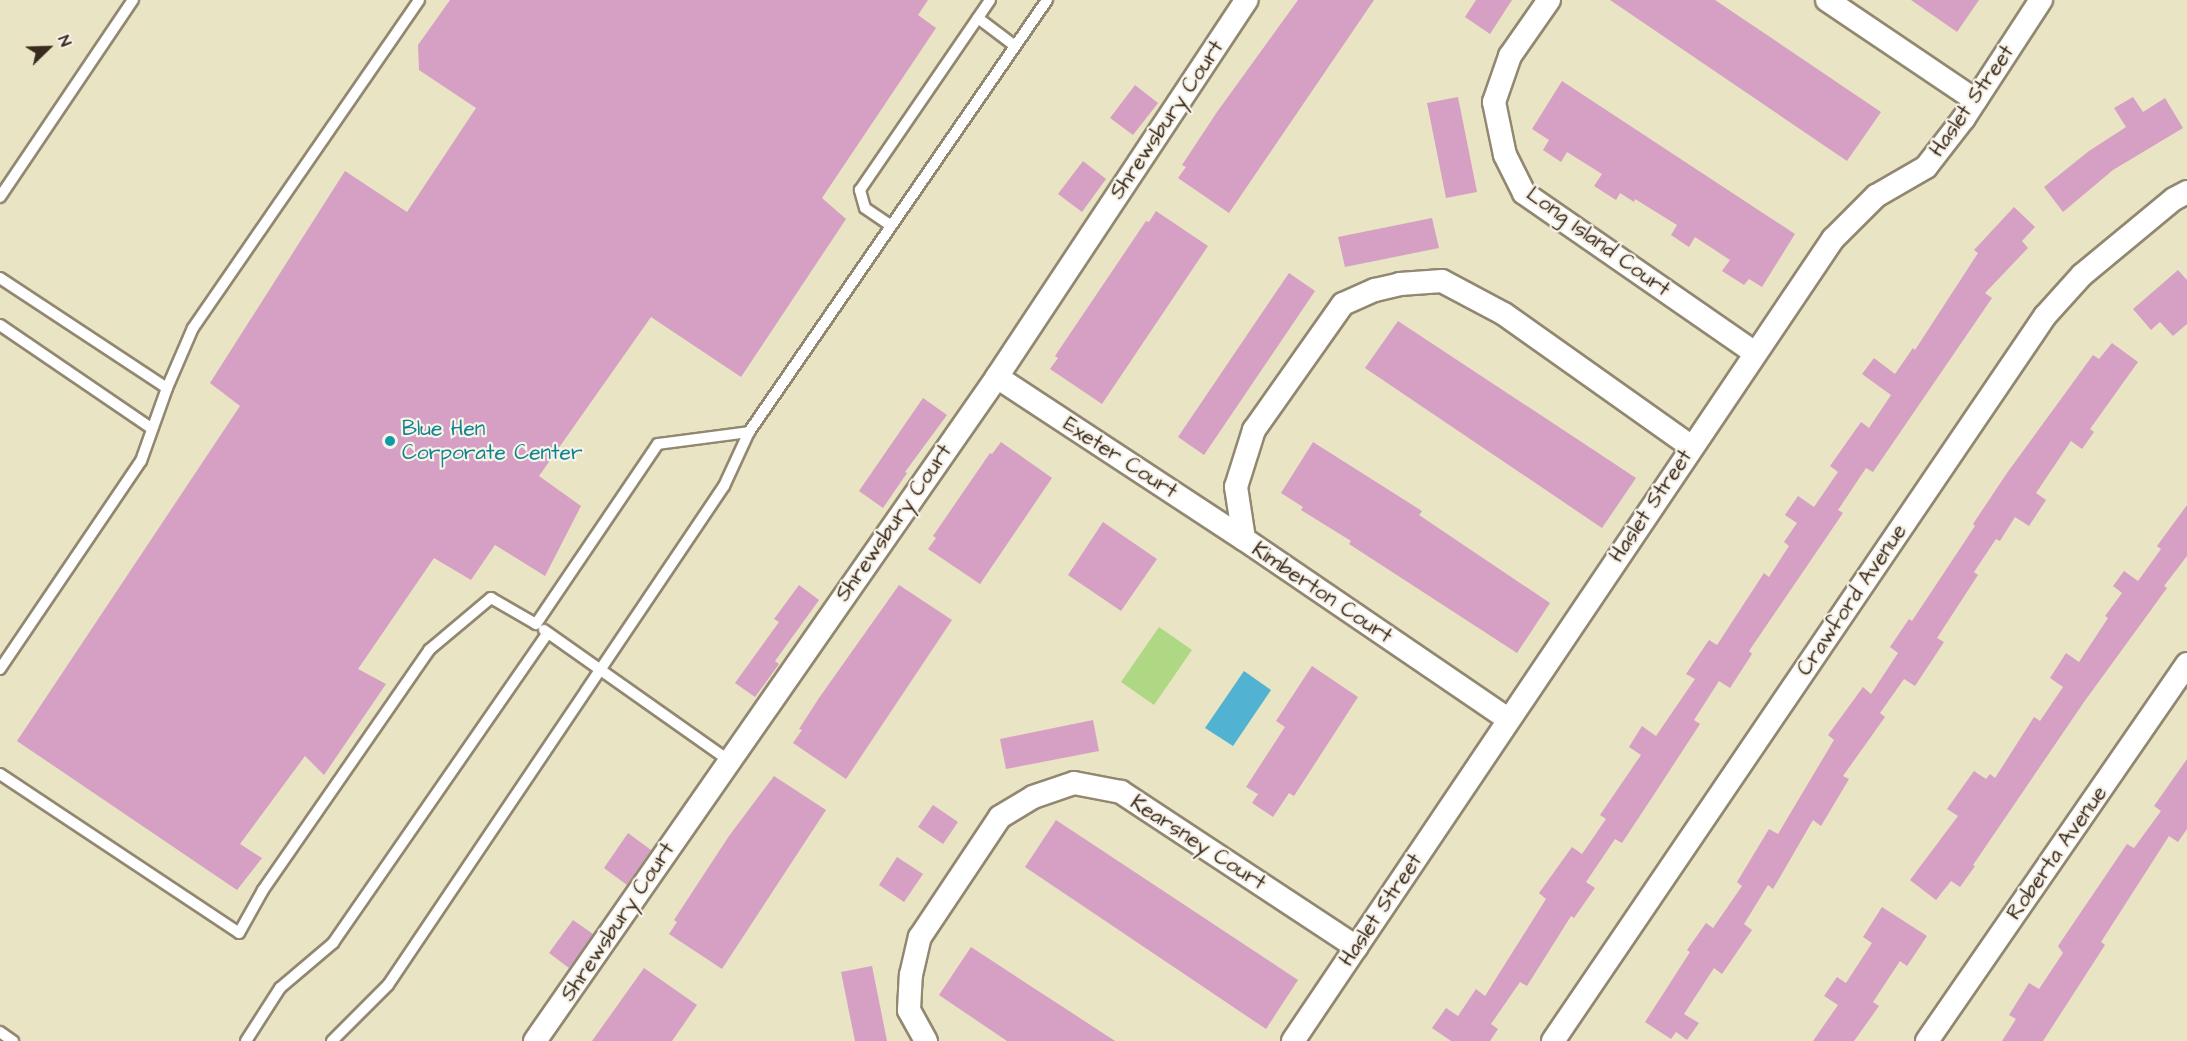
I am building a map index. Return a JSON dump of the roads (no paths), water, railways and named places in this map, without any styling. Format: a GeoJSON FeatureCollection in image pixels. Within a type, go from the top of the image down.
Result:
{"type":"FeatureCollection","features":[{"type":"Feature","properties":{"kind":"street","name":"Shrewsbury Court"},"geometry":{"type":"LineString","coordinates":[[535,1041],[605,944],[728,760],[997,377],[1247,0]]}},
{"type":"Feature","properties":{"kind":"street","name":"Long Island Court"},"geometry":{"type":"LineString","coordinates":[[1548,0],[1510,56],[1494,102],[1505,155],[1524,194],[1755,353]]}},
{"type":"Feature","properties":{"kind":"street"},"geometry":{"type":"LineString","coordinates":[[1827,0],[1975,100]]}},
{"type":"Feature","properties":{"kind":"street","name":"Haslet Street"},"geometry":{"type":"LineString","coordinates":[[1293,1041],[1833,239],[1876,196],[1926,167],[1975,100],[2040,0]]}},
{"type":"Feature","properties":{"kind":"street","name":"Crawford Avenue"},"geometry":{"type":"LineString","coordinates":[[1553,1041],[2045,316],[2082,276],[2174,199],[2187,192]]}},
{"type":"Feature","properties":{"kind":"street","name":"Kimberton Court"},"geometry":{"type":"LineString","coordinates":[[1508,719],[1244,540],[1236,487],[1254,430],[1343,304],[1375,290],[1400,284],[1442,281],[1504,314],[1692,447]]}},
{"type":"Feature","properties":{"kind":"street","name":"Exeter Court"},"geometry":{"type":"LineString","coordinates":[[997,377],[1244,540]]}},
{"type":"Feature","properties":{"kind":"street","name":"Roberta Avenue"},"geometry":{"type":"LineString","coordinates":[[1927,1041],[2187,664]]}},
{"type":"Feature","properties":{"kind":"street","name":"Kearsney Court"},"geometry":{"type":"LineString","coordinates":[[926,1041],[909,1010],[911,975],[920,937],[1000,817],[1033,797],[1074,783],[1121,792],[1356,947]]}},
{"type":"Feature","properties":{"kind":"lane"},"geometry":{"type":"LineString","coordinates":[[0,196],[133,0]]}},
{"type":"Feature","properties":{"kind":"lane"},"geometry":{"type":"LineString","coordinates":[[0,669],[141,461],[167,388],[193,328],[419,0]]}},
{"type":"Feature","properties":{"kind":"lane"},"geometry":{"type":"LineString","coordinates":[[890,225],[865,208],[860,190],[990,0]]}},
{"type":"Feature","properties":{"kind":"lane"},"geometry":{"type":"LineString","coordinates":[[332,1041],[388,986],[724,486],[749,432],[1047,0]]}},
{"type":"Feature","properties":{"kind":"lane"},"geometry":{"type":"LineString","coordinates":[[978,18],[1015,46]]}},
{"type":"Feature","properties":{"kind":"lane"},"geometry":{"type":"LineString","coordinates":[[0,278],[167,388]]}},
{"type":"Feature","properties":{"kind":"lane"},"geometry":{"type":"LineString","coordinates":[[0,325],[152,428]]}},
{"type":"Feature","properties":{"kind":"lane"},"geometry":{"type":"LineString","coordinates":[[536,624],[658,444],[749,432]]}},
{"type":"Feature","properties":{"kind":"lane"},"geometry":{"type":"LineString","coordinates":[[0,774],[239,933],[263,890],[429,650],[491,598],[536,624],[728,760]]}},
{"type":"Feature","properties":{"kind":"lane"},"geometry":{"type":"LineString","coordinates":[[246,1041],[280,988],[333,943],[548,633]]}},
{"type":"Feature","properties":{"kind":"lane"},"geometry":{"type":"LineString","coordinates":[[0,1032],[14,1041]]}},
{"type":"Feature","properties":{"kind":"water"},"geometry":{"type":"Polygon","coordinates":[[[1244,671],[1271,690],[1233,746],[1205,728],[1244,671]]]}},
{"type":"Feature","properties":{"kind":"place","name":"Blue Hen Corporate Center"},"geometry":{"type":"Point","coordinates":[390,441]}}]}
